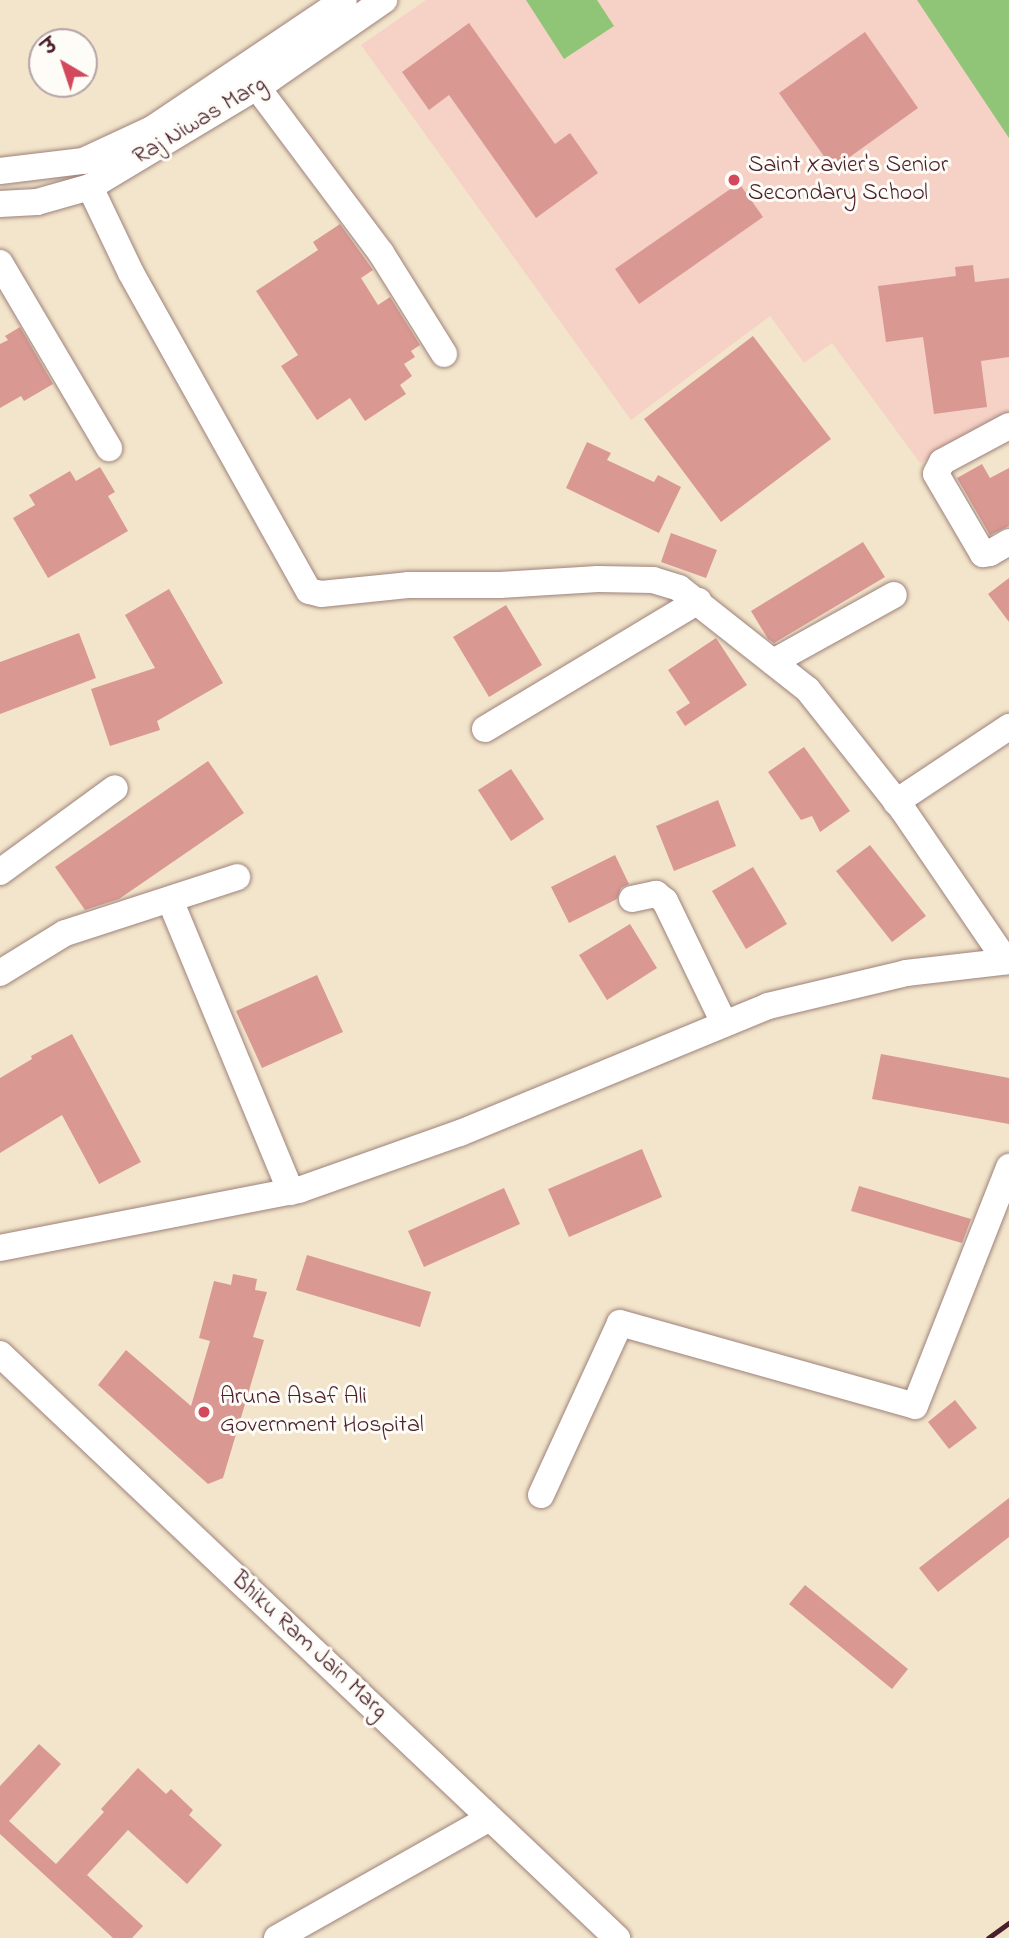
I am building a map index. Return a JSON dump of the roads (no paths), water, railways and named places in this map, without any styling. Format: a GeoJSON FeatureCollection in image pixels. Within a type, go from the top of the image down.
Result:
{"type":"FeatureCollection","features":[{"type":"Feature","properties":{"kind":"street","name":"Raj Niwas Marg"},"geometry":{"type":"LineString","coordinates":[[0,204],[37,202],[66,196],[90,187],[249,78],[344,0]]}},
{"type":"Feature","properties":{"kind":"street","name":"Raj Niwas Marg"},"geometry":{"type":"LineString","coordinates":[[0,171],[83,161],[152,129],[249,78],[384,0]]}},
{"type":"Feature","properties":{"kind":"street"},"geometry":{"type":"LineString","coordinates":[[249,78],[381,253],[444,354]]}},
{"type":"Feature","properties":{"kind":"street"},"geometry":{"type":"LineString","coordinates":[[0,1248],[291,1192],[460,1133],[768,1006],[906,973],[1007,961],[896,802],[808,690],[679,588],[653,580],[408,585],[321,594],[309,591],[131,273],[90,187]]}},
{"type":"Feature","properties":{"kind":"street"},"geometry":{"type":"LineString","coordinates":[[0,263],[109,448]]}},
{"type":"Feature","properties":{"kind":"street"},"geometry":{"type":"LineString","coordinates":[[1009,426],[942,462],[936,474],[979,550],[984,554],[990,553],[1009,542]]}},
{"type":"Feature","properties":{"kind":"street"},"geometry":{"type":"LineString","coordinates":[[773,662],[894,595]]}},
{"type":"Feature","properties":{"kind":"street"},"geometry":{"type":"LineString","coordinates":[[485,729],[698,601]]}},
{"type":"Feature","properties":{"kind":"street"},"geometry":{"type":"LineString","coordinates":[[896,802],[1009,727]]}},
{"type":"Feature","properties":{"kind":"street"},"geometry":{"type":"LineString","coordinates":[[0,872],[115,789]]}},
{"type":"Feature","properties":{"kind":"street"},"geometry":{"type":"LineString","coordinates":[[0,973],[65,933],[237,877]]}},
{"type":"Feature","properties":{"kind":"street"},"geometry":{"type":"LineString","coordinates":[[632,899],[656,894],[665,901],[724,1023]]}},
{"type":"Feature","properties":{"kind":"street"},"geometry":{"type":"LineString","coordinates":[[175,912],[291,1192]]}},
{"type":"Feature","properties":{"kind":"street"},"geometry":{"type":"LineString","coordinates":[[541,1495],[620,1323],[915,1406],[1009,1167]]}},
{"type":"Feature","properties":{"kind":"street","name":"Bhiku Ram Jain Marg"},"geometry":{"type":"LineString","coordinates":[[0,1354],[617,1938]]}},
{"type":"Feature","properties":{"kind":"street"},"geometry":{"type":"LineString","coordinates":[[276,1938],[491,1818]]}},
{"type":"Feature","properties":{"kind":"railway"},"geometry":{"type":"LineString","coordinates":[[988,1938],[1009,1923]]}},
{"type":"Feature","properties":{"kind":"place","name":"Saint Xavier's Senior Secondary School"},"geometry":{"type":"Point","coordinates":[734,180]}},
{"type":"Feature","properties":{"kind":"place","name":"Aruna Asaf Ali Government Hospital"},"geometry":{"type":"Point","coordinates":[204,1412]}}]}
